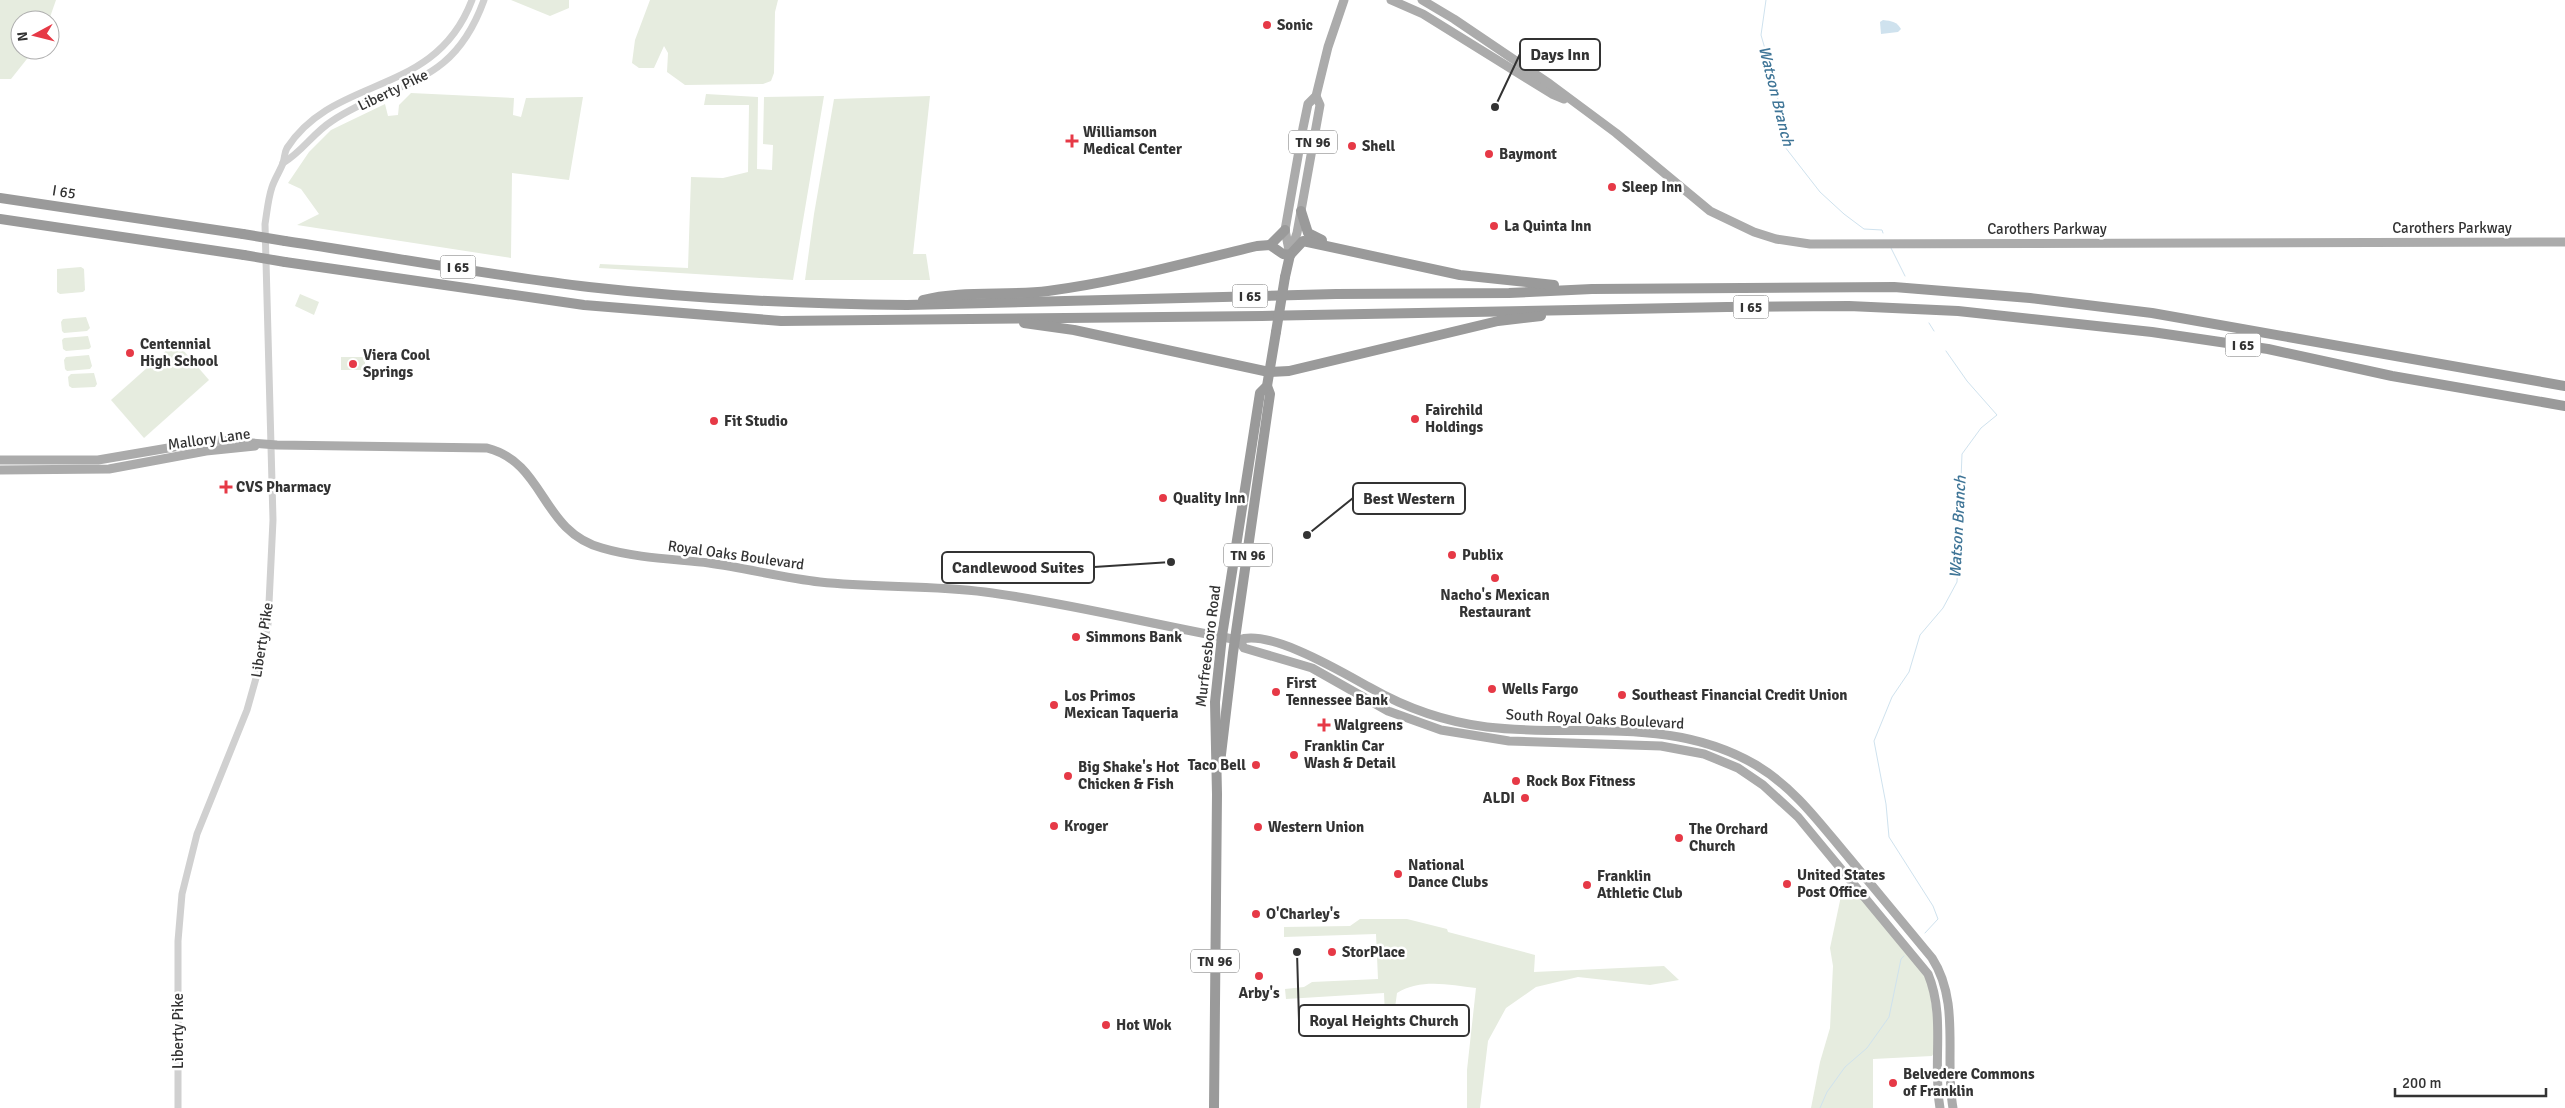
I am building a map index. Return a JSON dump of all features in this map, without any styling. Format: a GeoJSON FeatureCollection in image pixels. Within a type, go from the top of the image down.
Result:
{"type":"FeatureCollection","features":[{"type":"Feature","properties":{"kind":"highway","name":"I 65"},"geometry":{"type":"LineString","coordinates":[[0,198],[589,287],[732,300],[907,305],[1307,295],[1509,293],[1592,289],[1894,288],[2030,298],[2152,313],[2565,386]]}},
{"type":"Feature","properties":{"kind":"highway"},"geometry":{"type":"LineString","coordinates":[[1301,211],[1308,233],[1332,246]]}},
{"type":"Feature","properties":{"kind":"highway","name":"I 65"},"geometry":{"type":"LineString","coordinates":[[0,219],[584,306],[781,321],[1849,306],[1958,311],[2152,332],[2268,349],[2392,376],[2565,406]]}},
{"type":"Feature","properties":{"kind":"highway"},"geometry":{"type":"LineString","coordinates":[[907,305],[937,296],[1016,294],[1090,284],[1257,246],[1270,245],[1286,230]]}},
{"type":"Feature","properties":{"kind":"highway"},"geometry":{"type":"LineString","coordinates":[[1270,245],[1283,254],[1290,255],[1303,241],[1460,275],[1520,283],[1592,289]]}},
{"type":"Feature","properties":{"kind":"highway","name":"Murfreesboro Road"},"geometry":{"type":"LineString","coordinates":[[1217,794],[1270,394],[1267,386],[1290,255]]}},
{"type":"Feature","properties":{"kind":"highway"},"geometry":{"type":"LineString","coordinates":[[930,320],[986,324],[1024,323],[1074,330],[1269,372],[1289,371],[1498,321],[1586,309]]}},
{"type":"Feature","properties":{"kind":"highway","name":"Murfreesboro Road"},"geometry":{"type":"LineString","coordinates":[[1214,1108],[1217,794],[1214,702],[1222,636],[1260,393],[1267,386]]}},
{"type":"Feature","properties":{"kind":"main road","name":"Murfreesboro Road"},"geometry":{"type":"LineString","coordinates":[[1290,255],[1286,230],[1307,110],[1316,96],[1328,48],[1344,0]]}},
{"type":"Feature","properties":{"kind":"main road","name":"Carothers Parkway"},"geometry":{"type":"LineString","coordinates":[[1391,0],[1423,14],[1552,94],[1574,102]]}},
{"type":"Feature","properties":{"kind":"main road","name":"Carothers Parkway"},"geometry":{"type":"LineString","coordinates":[[1422,0],[1479,36],[1574,102],[1616,133],[1710,211],[1754,232],[1797,242],[2565,242]]}},
{"type":"Feature","properties":{"kind":"main road","name":"Murfreesboro Road"},"geometry":{"type":"LineString","coordinates":[[1290,255],[1298,233],[1320,105],[1316,96]]}},
{"type":"Feature","properties":{"kind":"main road","name":"Mallory Lane"},"geometry":{"type":"LineString","coordinates":[[0,460],[58,461],[109,459],[216,440],[270,444]]}},
{"type":"Feature","properties":{"kind":"main road","name":"Mallory Lane"},"geometry":{"type":"LineString","coordinates":[[0,470],[58,471],[110,469],[206,451],[270,444]]}},
{"type":"Feature","properties":{"kind":"main road","name":"Royal Oaks Boulevard"},"geometry":{"type":"LineString","coordinates":[[270,444],[487,448],[506,455],[524,469],[554,516],[563,526],[581,539],[622,553],[712,564],[820,582],[986,592],[1237,640]]}},
{"type":"Feature","properties":{"kind":"main road"},"geometry":{"type":"LineString","coordinates":[[58,461],[58,471]]}},
{"type":"Feature","properties":{"kind":"main road","name":"South Royal Oaks Boulevard"},"geometry":{"type":"LineString","coordinates":[[1940,1108],[1936,1074],[1937,1001],[1928,974],[1798,817],[1750,775],[1719,759],[1683,749],[1661,746],[1509,741],[1470,736],[1418,723],[1388,711],[1326,675],[1292,660],[1244,648],[1237,640],[1247,637],[1294,649],[1343,671],[1393,699],[1444,718],[1486,727],[1661,734],[1685,737],[1722,749],[1764,771],[1807,807],[1938,968],[1945,983],[1949,1000],[1949,1065],[1953,1108]]}},
{"type":"Feature","properties":{"kind":"main road"},"geometry":{"type":"LineString","coordinates":[[1388,711],[1393,699]]}},
{"type":"Feature","properties":{"kind":"street","name":"Liberty Pike"},"geometry":{"type":"LineString","coordinates":[[178,1108],[177,958],[181,901],[197,834],[243,723],[263,651],[268,624],[272,553],[265,224],[272,188],[283,163],[285,150],[313,120],[329,109],[411,71],[440,50],[463,21],[472,0]]}},
{"type":"Feature","properties":{"kind":"street","name":"Liberty Pike"},"geometry":{"type":"LineString","coordinates":[[283,163],[294,156],[317,131],[331,121],[424,77],[448,59],[470,31],[484,0]]}},
{"type":"Feature","properties":{"kind":"street"},"geometry":{"type":"LineString","coordinates":[[1473,45],[1479,36]]}},
{"type":"Feature","properties":{"kind":"street"},"geometry":{"type":"LineString","coordinates":[[381,85],[385,95]]}},
{"type":"Feature","properties":{"kind":"shaded area"},"geometry":{"type":"Polygon","coordinates":[[[0,0],[56,0],[52,10],[10,10],[10,60],[26,60],[11,79],[0,79],[0,0]]]}},
{"type":"Feature","properties":{"kind":"shaded area"},"geometry":{"type":"Polygon","coordinates":[[[511,0],[569,0],[569,8],[550,16],[511,0]]]}},
{"type":"Feature","properties":{"kind":"shaded area"},"geometry":{"type":"Polygon","coordinates":[[[650,0],[778,0],[775,12],[774,73],[771,81],[763,84],[685,85],[667,72],[668,53],[664,46],[654,68],[639,68],[632,63],[635,40],[650,0]]]}},
{"type":"Feature","properties":{"kind":"shaded area"},"geometry":{"type":"Polygon","coordinates":[[[411,93],[514,98],[513,115],[521,117],[526,98],[583,97],[569,180],[512,173],[511,258],[297,225],[319,214],[301,189],[288,183],[309,152],[331,130],[385,104],[388,116],[398,115],[399,105],[411,93]]]}},
{"type":"Feature","properties":{"kind":"shaded area"},"geometry":{"type":"Polygon","coordinates":[[[706,94],[758,97],[757,169],[772,170],[773,145],[763,144],[764,97],[824,96],[793,280],[599,268],[600,264],[688,268],[691,177],[723,178],[748,172],[749,105],[704,105],[706,94]]]}},
{"type":"Feature","properties":{"kind":"shaded area"},"geometry":{"type":"Polygon","coordinates":[[[930,96],[913,254],[926,254],[930,280],[805,280],[814,214],[834,99],[930,96]]]}},
{"type":"Feature","properties":{"kind":"shaded area"},"geometry":{"type":"Polygon","coordinates":[[[81,267],[84,269],[85,290],[83,292],[60,294],[57,292],[57,269],[81,267]]]}},
{"type":"Feature","properties":{"kind":"shaded area"},"geometry":{"type":"Polygon","coordinates":[[[300,294],[319,302],[314,315],[295,306],[300,294]]]}},
{"type":"Feature","properties":{"kind":"shaded area"},"geometry":{"type":"Polygon","coordinates":[[[86,317],[90,328],[87,331],[64,333],[62,331],[61,322],[63,319],[86,317]]]}},
{"type":"Feature","properties":{"kind":"shaded area"},"geometry":{"type":"Polygon","coordinates":[[[88,336],[91,347],[89,349],[66,351],[63,349],[62,340],[64,338],[88,336]]]}},
{"type":"Feature","properties":{"kind":"shaded area"},"geometry":{"type":"Polygon","coordinates":[[[176,342],[209,380],[144,438],[111,400],[176,342]]]}},
{"type":"Feature","properties":{"kind":"shaded area"},"geometry":{"type":"Polygon","coordinates":[[[89,355],[92,366],[90,369],[67,371],[65,369],[64,360],[66,357],[89,355]]]}},
{"type":"Feature","properties":{"kind":"shaded area","name":"Viera Cool Springs"},"geometry":{"type":"Polygon","coordinates":[[[341,357],[365,357],[365,370],[341,370],[341,357]]]}},
{"type":"Feature","properties":{"kind":"shaded area"},"geometry":{"type":"Polygon","coordinates":[[[94,373],[97,384],[95,387],[72,388],[69,386],[68,377],[71,374],[94,373]]]}},
{"type":"Feature","properties":{"kind":"shaded area"},"geometry":{"type":"Polygon","coordinates":[[[1857,886],[1928,974],[1937,1048],[1932,1056],[1873,1059],[1873,1108],[1811,1108],[1820,1062],[1830,1028],[1833,966],[1830,948],[1841,896],[1857,886]]]}},
{"type":"Feature","properties":{"kind":"shaded area"},"geometry":{"type":"Polygon","coordinates":[[[1360,919],[1407,919],[1535,955],[1534,972],[1664,966],[1679,980],[1650,985],[1578,977],[1536,987],[1506,1008],[1488,1041],[1480,1108],[1467,1108],[1467,1070],[1476,988],[1446,984],[1426,984],[1406,988],[1397,993],[1394,1015],[1385,1016],[1384,993],[1286,999],[1285,989],[1304,987],[1312,982],[1378,979],[1376,934],[1284,937],[1284,927],[1350,926],[1360,919]]]}},
{"type":"Feature","properties":{"kind":"water"},"geometry":{"type":"Polygon","coordinates":[[[1883,20],[1894,22],[1901,29],[1898,32],[1881,34],[1880,22],[1883,20]]]}},
{"type":"Feature","properties":{"kind":"waterway","name":"Watson Branch"},"geometry":{"type":"LineString","coordinates":[[1766,0],[1761,35],[1776,87],[1785,147],[1820,192],[1844,214],[1864,229],[1882,230],[1883,233]]}},
{"type":"Feature","properties":{"kind":"waterway","name":"Watson Branch"},"geometry":{"type":"LineString","coordinates":[[1891,248],[1905,276]]}},
{"type":"Feature","properties":{"kind":"waterway","name":"Watson Branch"},"geometry":{"type":"LineString","coordinates":[[1929,323],[1934,331]]}},
{"type":"Feature","properties":{"kind":"waterway","name":"Watson Branch"},"geometry":{"type":"LineString","coordinates":[[1925,933],[1938,919],[1933,906],[1889,837],[1886,804],[1874,741],[1892,697],[1909,672],[1920,635],[1943,608],[1957,582],[1962,454],[1981,428],[1997,415],[1967,381],[1946,351]]}},
{"type":"Feature","properties":{"kind":"waterway","name":"Watson Branch"},"geometry":{"type":"LineString","coordinates":[[1820,1108],[1827,1092],[1845,1067],[1867,1048],[1889,1017],[1901,959],[1904,956]]}},
{"type":"Feature","properties":{"kind":"place","name":"Sonic"},"geometry":{"type":"Point","coordinates":[1267,25]}},
{"type":"Feature","properties":{"kind":"place","name":"Days Inn"},"geometry":{"type":"Point","coordinates":[1495,107]}},
{"type":"Feature","properties":{"kind":"place","name":"Williamson Medical Center"},"geometry":{"type":"Point","coordinates":[1072,141]}},
{"type":"Feature","properties":{"kind":"place","name":"Shell"},"geometry":{"type":"Point","coordinates":[1352,146]}},
{"type":"Feature","properties":{"kind":"place","name":"Baymont"},"geometry":{"type":"Point","coordinates":[1489,154]}},
{"type":"Feature","properties":{"kind":"place","name":"Sleep Inn"},"geometry":{"type":"Point","coordinates":[1612,187]}},
{"type":"Feature","properties":{"kind":"place","name":"La Quinta Inn"},"geometry":{"type":"Point","coordinates":[1494,226]}},
{"type":"Feature","properties":{"kind":"place","name":"Centennial High School"},"geometry":{"type":"Point","coordinates":[130,353]}},
{"type":"Feature","properties":{"kind":"place","name":"Viera Cool Springs"},"geometry":{"type":"Point","coordinates":[353,364]}},
{"type":"Feature","properties":{"kind":"place","name":"Fairchild Holdings"},"geometry":{"type":"Point","coordinates":[1415,419]}},
{"type":"Feature","properties":{"kind":"place","name":"Fit Studio"},"geometry":{"type":"Point","coordinates":[714,421]}},
{"type":"Feature","properties":{"kind":"place","name":"CVS Pharmacy"},"geometry":{"type":"Point","coordinates":[226,487]}},
{"type":"Feature","properties":{"kind":"place","name":"Quality Inn"},"geometry":{"type":"Point","coordinates":[1163,498]}},
{"type":"Feature","properties":{"kind":"place","name":"Best Western"},"geometry":{"type":"Point","coordinates":[1307,535]}},
{"type":"Feature","properties":{"kind":"place","name":"Publix"},"geometry":{"type":"Point","coordinates":[1452,555]}},
{"type":"Feature","properties":{"kind":"place","name":"Candlewood Suites"},"geometry":{"type":"Point","coordinates":[1171,562]}},
{"type":"Feature","properties":{"kind":"place","name":"Nacho's Mexican Restaurant"},"geometry":{"type":"Point","coordinates":[1495,578]}},
{"type":"Feature","properties":{"kind":"place","name":"Simmons Bank"},"geometry":{"type":"Point","coordinates":[1076,637]}},
{"type":"Feature","properties":{"kind":"place","name":"Wells Fargo"},"geometry":{"type":"Point","coordinates":[1492,689]}},
{"type":"Feature","properties":{"kind":"place","name":"First Tennessee Bank"},"geometry":{"type":"Point","coordinates":[1276,692]}},
{"type":"Feature","properties":{"kind":"place","name":"Southeast Financial Credit Union"},"geometry":{"type":"Point","coordinates":[1622,695]}},
{"type":"Feature","properties":{"kind":"place","name":"Los Primos Mexican Taqueria"},"geometry":{"type":"Point","coordinates":[1054,705]}},
{"type":"Feature","properties":{"kind":"place","name":"Walgreens"},"geometry":{"type":"Point","coordinates":[1324,725]}},
{"type":"Feature","properties":{"kind":"place","name":"Franklin Car Wash & Detail"},"geometry":{"type":"Point","coordinates":[1294,755]}},
{"type":"Feature","properties":{"kind":"place","name":"Taco Bell"},"geometry":{"type":"Point","coordinates":[1256,765]}},
{"type":"Feature","properties":{"kind":"place","name":"Big Shake's Hot Chicken & Fish"},"geometry":{"type":"Point","coordinates":[1068,776]}},
{"type":"Feature","properties":{"kind":"place","name":"Rock Box Fitness"},"geometry":{"type":"Point","coordinates":[1516,781]}},
{"type":"Feature","properties":{"kind":"place","name":"ALDI"},"geometry":{"type":"Point","coordinates":[1525,798]}},
{"type":"Feature","properties":{"kind":"place","name":"Kroger"},"geometry":{"type":"Point","coordinates":[1054,826]}},
{"type":"Feature","properties":{"kind":"place","name":"Western Union"},"geometry":{"type":"Point","coordinates":[1258,827]}},
{"type":"Feature","properties":{"kind":"place","name":"The Orchard Church"},"geometry":{"type":"Point","coordinates":[1679,838]}},
{"type":"Feature","properties":{"kind":"place","name":"National Dance Clubs"},"geometry":{"type":"Point","coordinates":[1398,874]}},
{"type":"Feature","properties":{"kind":"place","name":"United States Post Office"},"geometry":{"type":"Point","coordinates":[1787,884]}},
{"type":"Feature","properties":{"kind":"place","name":"Franklin Athletic Club"},"geometry":{"type":"Point","coordinates":[1587,885]}},
{"type":"Feature","properties":{"kind":"place","name":"O'Charley's"},"geometry":{"type":"Point","coordinates":[1256,914]}},
{"type":"Feature","properties":{"kind":"place","name":"Royal Heights Church"},"geometry":{"type":"Point","coordinates":[1297,952]}},
{"type":"Feature","properties":{"kind":"place","name":"StorPlace"},"geometry":{"type":"Point","coordinates":[1332,952]}},
{"type":"Feature","properties":{"kind":"place","name":"Arby's"},"geometry":{"type":"Point","coordinates":[1259,976]}},
{"type":"Feature","properties":{"kind":"place","name":"Hot Wok"},"geometry":{"type":"Point","coordinates":[1106,1025]}},
{"type":"Feature","properties":{"kind":"place","name":"Belvedere Commons of Franklin"},"geometry":{"type":"Point","coordinates":[1893,1083]}}]}
